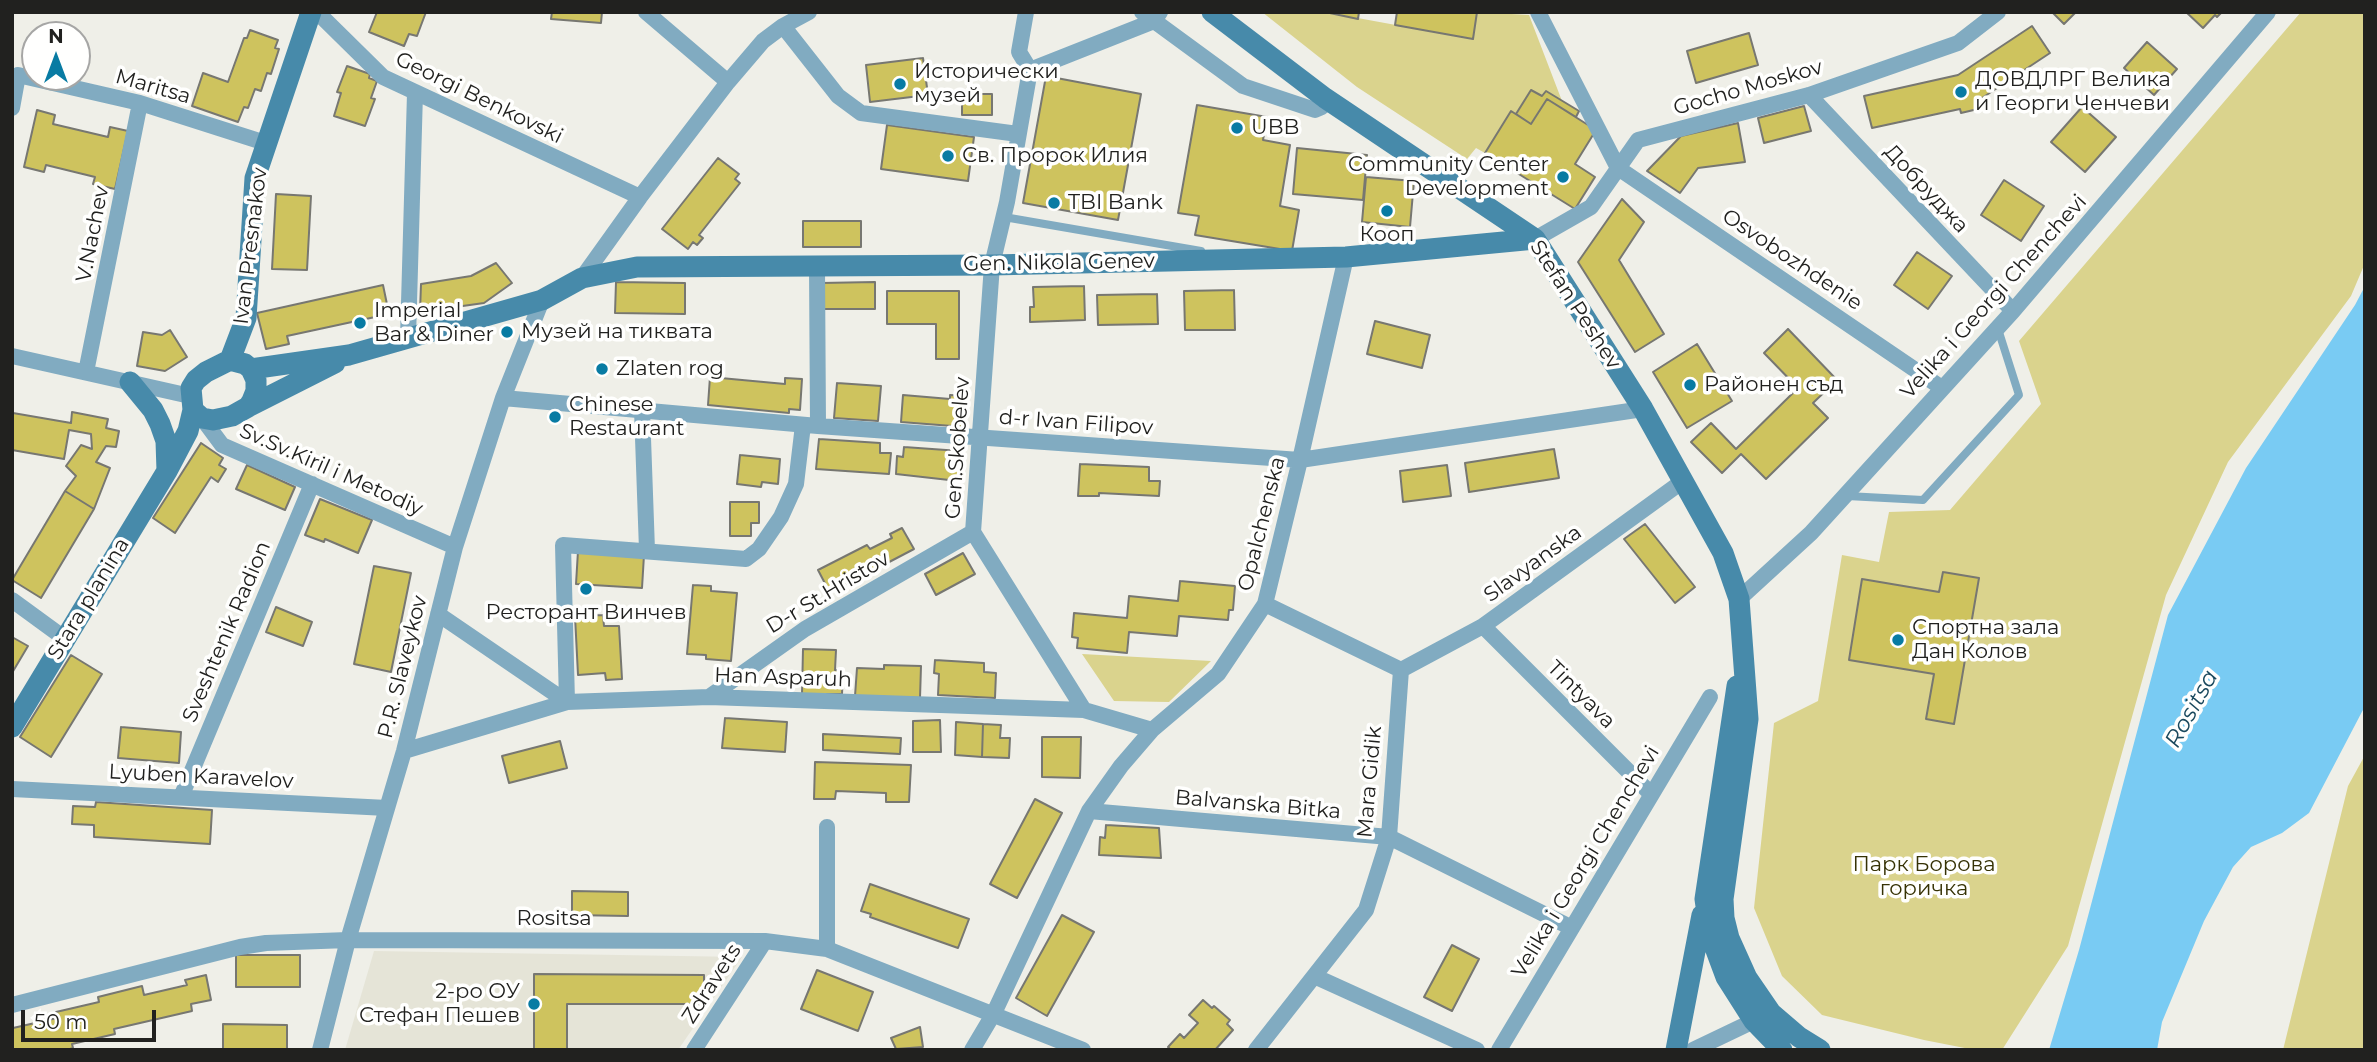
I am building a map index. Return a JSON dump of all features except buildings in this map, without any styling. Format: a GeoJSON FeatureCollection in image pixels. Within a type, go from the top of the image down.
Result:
{"type":"FeatureCollection","features":[{"type":"Feature","properties":{"kind":"street","name":"Ivan Presnakov"},"geometry":{"type":"LineString","coordinates":[[230,360],[246,318],[255,178],[311,12]]}},
{"type":"Feature","properties":{"kind":"street","name":"Georgi Benkovski"},"geometry":{"type":"LineString","coordinates":[[317,12],[383,77],[640,197]]}},
{"type":"Feature","properties":{"kind":"street"},"geometry":{"type":"LineString","coordinates":[[646,12],[728,82]]}},
{"type":"Feature","properties":{"kind":"street"},"geometry":{"type":"LineString","coordinates":[[251,369],[349,355],[542,300],[582,278],[728,82],[763,41],[808,12]]}},
{"type":"Feature","properties":{"kind":"street"},"geometry":{"type":"LineString","coordinates":[[1026,12],[1019,52],[1030,70],[1152,15],[1243,86],[1315,110],[1322,107],[1325,98]]}},
{"type":"Feature","properties":{"kind":"street"},"geometry":{"type":"LineString","coordinates":[[1538,12],[1618,168]]}},
{"type":"Feature","properties":{"kind":"street","name":"Gocho Moskov"},"geometry":{"type":"LineString","coordinates":[[1535,239],[1591,207],[1638,140],[1809,95],[1958,43],[1998,12]]}},
{"type":"Feature","properties":{"kind":"street","name":"Velika i Georgi Chenchevi"},"geometry":{"type":"LineString","coordinates":[[1739,599],[1811,533],[2013,311],[2268,12]]}},
{"type":"Feature","properties":{"kind":"street","name":"Stefan Peshev"},"geometry":{"type":"LineString","coordinates":[[1219,15],[1325,98],[1535,239],[1643,410],[1723,553],[1739,599],[1748,719],[1723,899],[1724,918],[1729,938],[1763,1017],[1782,1050]]}},
{"type":"Feature","properties":{"kind":"street"},"geometry":{"type":"LineString","coordinates":[[783,26],[838,96],[861,113],[1018,134]]}},
{"type":"Feature","properties":{"kind":"street","name":"Gen.Skobelev"},"geometry":{"type":"LineString","coordinates":[[1030,70],[1005,210],[992,265],[973,532],[1084,709]]}},
{"type":"Feature","properties":{"kind":"street","name":"Maritsa"},"geometry":{"type":"LineString","coordinates":[[12,108],[18,75],[140,103],[266,143]]}},
{"type":"Feature","properties":{"kind":"street"},"geometry":{"type":"LineString","coordinates":[[408,338],[415,93]]}},
{"type":"Feature","properties":{"kind":"street","name":"Добруджа"},"geometry":{"type":"LineString","coordinates":[[1809,95],[2013,311]]}},
{"type":"Feature","properties":{"kind":"street","name":"V.Nachev"},"geometry":{"type":"LineString","coordinates":[[86,372],[140,103]]}},
{"type":"Feature","properties":{"kind":"street","name":"Osvobozhdenie"},"geometry":{"type":"LineString","coordinates":[[1618,168],[1942,387]]}},
{"type":"Feature","properties":{"kind":"street","name":"Gen. Nikola Genev"},"geometry":{"type":"LineString","coordinates":[[582,278],[637,267],[992,265],[1346,257],[1535,239]]}},
{"type":"Feature","properties":{"kind":"street","name":"Opalchenska"},"geometry":{"type":"LineString","coordinates":[[972,1050],[994,1013],[1089,811],[1121,766],[1152,730],[1217,674],[1265,604],[1346,257]]}},
{"type":"Feature","properties":{"kind":"street"},"geometry":{"type":"LineString","coordinates":[[567,702],[563,545],[746,559],[759,549],[789,502],[810,426],[817,267]]}},
{"type":"Feature","properties":{"kind":"street","name":"P.R. Slaveykov"},"geometry":{"type":"LineString","coordinates":[[320,1050],[348,940],[404,751],[455,547],[503,398],[542,300]]}},
{"type":"Feature","properties":{"kind":"street"},"geometry":{"type":"LineString","coordinates":[[248,407],[257,391],[256,380],[251,369],[245,364],[230,360],[217,365],[196,380],[191,388],[198,414],[214,420],[248,407],[349,355]]}},
{"type":"Feature","properties":{"kind":"street","name":"Sv.Sv.Kiril i Metodiy"},"geometry":{"type":"LineString","coordinates":[[12,356],[130,382],[198,414],[222,445],[455,547]]}},
{"type":"Feature","properties":{"kind":"street"},"geometry":{"type":"LineString","coordinates":[[130,382],[153,410],[160,424],[166,441],[167,471]]}},
{"type":"Feature","properties":{"kind":"street","name":"d-r Ivan Filipov"},"geometry":{"type":"LineString","coordinates":[[503,398],[810,426],[1300,460],[1643,410]]}},
{"type":"Feature","properties":{"kind":"street"},"geometry":{"type":"LineString","coordinates":[[642,410],[647,550]]}},
{"type":"Feature","properties":{"kind":"street","name":"Stara planina"},"geometry":{"type":"LineString","coordinates":[[12,727],[167,471],[198,414]]}},
{"type":"Feature","properties":{"kind":"street","name":"Slavyanska"},"geometry":{"type":"LineString","coordinates":[[1401,670],[1483,626],[1683,481]]}},
{"type":"Feature","properties":{"kind":"street","name":"Sveshtenik Radion"},"geometry":{"type":"LineString","coordinates":[[181,797],[312,484]]}},
{"type":"Feature","properties":{"kind":"street","name":"D-r St.Hristov"},"geometry":{"type":"LineString","coordinates":[[709,696],[805,629],[973,532]]}},
{"type":"Feature","properties":{"kind":"street"},"geometry":{"type":"LineString","coordinates":[[12,600],[64,639]]}},
{"type":"Feature","properties":{"kind":"street"},"geometry":{"type":"LineString","coordinates":[[1265,604],[1401,670]]}},
{"type":"Feature","properties":{"kind":"street"},"geometry":{"type":"LineString","coordinates":[[438,614],[567,702]]}},
{"type":"Feature","properties":{"kind":"street","name":"Tintyava"},"geometry":{"type":"LineString","coordinates":[[1483,626],[1650,793]]}},
{"type":"Feature","properties":{"kind":"street","name":"Stefan Peshev"},"geometry":{"type":"LineString","coordinates":[[1742,649],[1705,899],[1710,934],[1717,957],[1733,989],[1763,1017],[1820,1050]]}},
{"type":"Feature","properties":{"kind":"street","name":"Mara Gidik"},"geometry":{"type":"LineString","coordinates":[[1256,1050],[1366,910],[1389,837],[1401,670]]}},
{"type":"Feature","properties":{"kind":"street","name":"Han Asparuh"},"geometry":{"type":"LineString","coordinates":[[404,751],[567,702],[709,696],[1084,709],[1152,730]]}},
{"type":"Feature","properties":{"kind":"street","name":"Velika i Georgi Chenchevi"},"geometry":{"type":"LineString","coordinates":[[1499,1050],[1650,793],[1710,697]]}},
{"type":"Feature","properties":{"kind":"street","name":"Lyuben Karavelov"},"geometry":{"type":"LineString","coordinates":[[12,789],[387,808]]}},
{"type":"Feature","properties":{"kind":"street","name":"Balvanska Bitka"},"geometry":{"type":"LineString","coordinates":[[1089,811],[1389,837],[1570,927]]}},
{"type":"Feature","properties":{"kind":"street"},"geometry":{"type":"LineString","coordinates":[[827,827],[827,949]]}},
{"type":"Feature","properties":{"kind":"street"},"geometry":{"type":"LineString","coordinates":[[1676,1050],[1705,899]]}},
{"type":"Feature","properties":{"kind":"street","name":"Rositsa"},"geometry":{"type":"LineString","coordinates":[[12,1005],[240,947],[299,941],[765,941],[827,949],[1083,1050]]}},
{"type":"Feature","properties":{"kind":"street","name":"Zdravets"},"geometry":{"type":"LineString","coordinates":[[694,1050],[765,941]]}},
{"type":"Feature","properties":{"kind":"street"},"geometry":{"type":"LineString","coordinates":[[1314,976],[1477,1050]]}},
{"type":"Feature","properties":{"kind":"street"},"geometry":{"type":"LineString","coordinates":[[1693,1050],[1763,1017]]}},
{"type":"Feature","properties":{"kind":"lane"},"geometry":{"type":"LineString","coordinates":[[1005,210],[1202,251],[1212,260]]}},
{"type":"Feature","properties":{"kind":"lane"},"geometry":{"type":"LineString","coordinates":[[1844,496],[1923,500],[2019,395],[1997,326]]}},
{"type":"Feature","properties":{"kind":"shaded area","name":"2-ро ОУ Стефан Пешев"},"geometry":{"type":"Polygon","coordinates":[[[374,951],[742,957],[678,1050],[345,1050],[374,951]]]}},
{"type":"Feature","properties":{"kind":"green space"},"geometry":{"type":"Polygon","coordinates":[[[1262,12],[1325,12],[1472,39],[1477,12],[1529,15],[1562,101],[1546,91],[1542,96],[1531,90],[1516,114],[1511,111],[1485,153],[1476,148],[1467,159],[1357,87],[1262,12]]]}},
{"type":"Feature","properties":{"kind":"green space","name":"Парк Борова горичка"},"geometry":{"type":"Polygon","coordinates":[[[2301,12],[2365,12],[2365,263],[2351,296],[2228,462],[2166,595],[2068,946],[2002,1050],[1975,1050],[1822,1015],[1782,976],[1754,908],[1774,723],[1818,701],[1842,555],[1879,562],[1889,512],[1950,510],[2041,404],[2019,341],[2301,12]]]}},
{"type":"Feature","properties":{"kind":"green space"},"geometry":{"type":"Polygon","coordinates":[[[1082,654],[1211,661],[1169,702],[1114,701],[1082,654]]]}},
{"type":"Feature","properties":{"kind":"green space"},"geometry":{"type":"Polygon","coordinates":[[[2365,755],[2365,1050],[2283,1050],[2348,786],[2365,755]]]}},
{"type":"Feature","properties":{"kind":"water"},"geometry":{"type":"Polygon","coordinates":[[[2365,286],[2365,706],[2309,813],[2282,833],[2251,847],[2233,867],[2204,921],[2162,1022],[2157,1050],[2049,1050],[2079,950],[2168,615],[2246,468],[2365,286]]]}},
{"type":"Feature","properties":{"kind":"place","name":"Исторически музей"},"geometry":{"type":"Point","coordinates":[900,84]}},
{"type":"Feature","properties":{"kind":"place","name":"ДОВДЛРГ Велика и Георги Ченчеви"},"geometry":{"type":"Point","coordinates":[1961,92]}},
{"type":"Feature","properties":{"kind":"place","name":"UBB"},"geometry":{"type":"Point","coordinates":[1237,128]}},
{"type":"Feature","properties":{"kind":"place","name":"Св. Пророк Илия"},"geometry":{"type":"Point","coordinates":[948,156]}},
{"type":"Feature","properties":{"kind":"place","name":"Community Center Development"},"geometry":{"type":"Point","coordinates":[1563,177]}},
{"type":"Feature","properties":{"kind":"place","name":"TBI Bank"},"geometry":{"type":"Point","coordinates":[1054,203]}},
{"type":"Feature","properties":{"kind":"place","name":"Кооп"},"geometry":{"type":"Point","coordinates":[1387,211]}},
{"type":"Feature","properties":{"kind":"place","name":"Imperial Bar & Diner"},"geometry":{"type":"Point","coordinates":[360,323]}},
{"type":"Feature","properties":{"kind":"place","name":"Музей на тиквата"},"geometry":{"type":"Point","coordinates":[507,332]}},
{"type":"Feature","properties":{"kind":"place","name":"Zlaten rog"},"geometry":{"type":"Point","coordinates":[602,369]}},
{"type":"Feature","properties":{"kind":"place","name":"Районен съд"},"geometry":{"type":"Point","coordinates":[1690,385]}},
{"type":"Feature","properties":{"kind":"place","name":"Chinese Restaurant"},"geometry":{"type":"Point","coordinates":[555,417]}},
{"type":"Feature","properties":{"kind":"place","name":"Ресторант Винчев"},"geometry":{"type":"Point","coordinates":[586,589]}},
{"type":"Feature","properties":{"kind":"place","name":"Спортна зала Дан Колов"},"geometry":{"type":"Point","coordinates":[1898,640]}},
{"type":"Feature","properties":{"kind":"place","name":"2-ро ОУ Стефан Пешев"},"geometry":{"type":"Point","coordinates":[534,1004]}}]}
